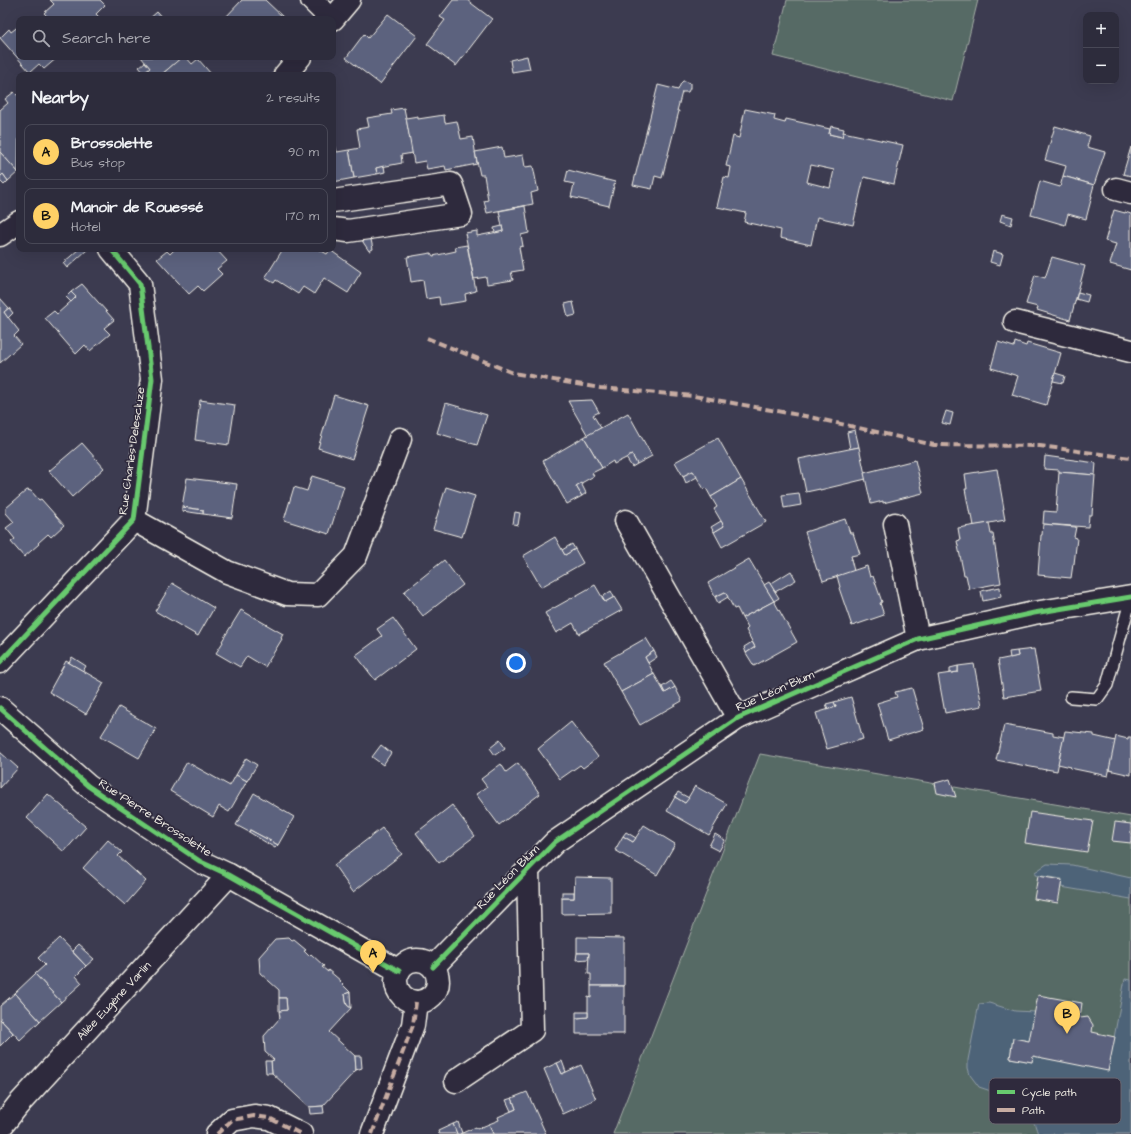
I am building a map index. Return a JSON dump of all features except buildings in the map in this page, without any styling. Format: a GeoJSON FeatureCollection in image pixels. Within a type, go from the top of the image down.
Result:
{"type":"FeatureCollection","features":[{"type":"Feature","properties":{"kind":"street"},"geometry":{"type":"LineString","coordinates":[[312,0],[329,16]]}},
{"type":"Feature","properties":{"kind":"street"},"geometry":{"type":"LineString","coordinates":[[335,16],[349,0]]}},
{"type":"Feature","properties":{"kind":"street"},"geometry":{"type":"LineString","coordinates":[[288,72],[298,60]]}},
{"type":"Feature","properties":{"kind":"street"},"geometry":{"type":"LineString","coordinates":[[336,201],[452,184],[461,214],[348,231],[336,229]]}},
{"type":"Feature","properties":{"kind":"street"},"geometry":{"type":"LineString","coordinates":[[0,235],[16,224]]}},
{"type":"Feature","properties":{"kind":"street","name":"Rue Charles Delescluze"},"geometry":{"type":"LineString","coordinates":[[0,662],[134,520],[152,379],[140,284],[113,252]]}},
{"type":"Feature","properties":{"kind":"street"},"geometry":{"type":"LineString","coordinates":[[1014,322],[1131,351]]}},
{"type":"Feature","properties":{"kind":"street","name":"Rue Charles Delescluze"},"geometry":{"type":"LineString","coordinates":[[134,520],[227,572],[286,594],[318,595],[356,556],[400,439]]}},
{"type":"Feature","properties":{"kind":"street","name":"Rue Léon Blum"},"geometry":{"type":"LineString","coordinates":[[626,521],[738,718]]}},
{"type":"Feature","properties":{"kind":"street"},"geometry":{"type":"LineString","coordinates":[[895,524],[918,639]]}},
{"type":"Feature","properties":{"kind":"street","name":"Rue Léon Blum"},"geometry":{"type":"LineString","coordinates":[[433,967],[555,842],[738,718],[918,639],[1034,613],[1131,598]]}},
{"type":"Feature","properties":{"kind":"street","name":"Rue Pierre Brossolette"},"geometry":{"type":"LineString","coordinates":[[0,708],[88,786],[200,862],[229,875],[399,971]]}},
{"type":"Feature","properties":{"kind":"street","name":"Rue Léon Blum"},"geometry":{"type":"LineString","coordinates":[[456,1081],[532,1030],[528,870]]}},
{"type":"Feature","properties":{"kind":"street","name":"Allée Eugène Varlin"},"geometry":{"type":"LineString","coordinates":[[0,1128],[18,1105],[229,875]]}},
{"type":"Feature","properties":{"kind":"street"},"geometry":{"type":"LineString","coordinates":[[415,960],[429,963],[433,967],[437,973],[438,980],[434,993],[429,998],[416,1002],[403,996],[396,984],[396,977],[399,971],[409,961],[415,960]]}},
{"type":"Feature","properties":{"kind":"street"},"geometry":{"type":"LineString","coordinates":[[372,1134],[413,1025],[416,1002]]}},
{"type":"Feature","properties":{"kind":"street"},"geometry":{"type":"LineString","coordinates":[[218,1134],[232,1120],[254,1116],[268,1118],[301,1134]]}},
{"type":"Feature","properties":{"kind":"lane"},"geometry":{"type":"LineString","coordinates":[[1071,698],[1097,699],[1107,685],[1131,598]]}},
{"type":"Feature","properties":{"kind":"green space"},"geometry":{"type":"Polygon","coordinates":[[[787,0],[978,0],[953,101],[773,56],[787,0]]]}},
{"type":"Feature","properties":{"kind":"green space"},"geometry":{"type":"Polygon","coordinates":[[[760,754],[1131,817],[1131,1134],[613,1134],[760,754]]]}},
{"type":"Feature","properties":{"kind":"water"},"geometry":{"type":"Polygon","coordinates":[[[1047,864],[1072,865],[1131,878],[1131,899],[1061,887],[1062,879],[1035,875],[1035,872],[1047,864]]]}},
{"type":"Feature","properties":{"kind":"water"},"geometry":{"type":"Polygon","coordinates":[[[1125,979],[1131,980],[1131,1134],[1038,1134],[1034,1124],[1121,1124],[1121,1078],[989,1078],[989,1090],[979,1087],[970,1075],[968,1060],[979,1004],[989,1003],[1015,1011],[1035,1012],[1029,1041],[1013,1038],[1010,1058],[1032,1062],[1033,1056],[1108,1070],[1125,979]]]}},
{"type":"Feature","properties":{"kind":"marked path"},"geometry":{"type":"LineString","coordinates":[[427,338],[513,373],[600,388],[694,396],[810,417],[934,445],[1040,446],[1131,458]]}},
{"type":"Feature","properties":{"kind":"marked path"},"geometry":{"type":"LineString","coordinates":[[372,1134],[413,1025],[416,1002]]}},
{"type":"Feature","properties":{"kind":"marked path"},"geometry":{"type":"LineString","coordinates":[[217,1134],[232,1120],[254,1116],[269,1118],[301,1134]]}},
{"type":"Feature","properties":{"kind":"cycle path"},"geometry":{"type":"LineString","coordinates":[[0,662],[134,520],[152,379],[140,284],[113,252]]}},
{"type":"Feature","properties":{"kind":"cycle path"},"geometry":{"type":"LineString","coordinates":[[433,967],[555,842],[738,718],[918,639],[1034,613],[1131,597]]}},
{"type":"Feature","properties":{"kind":"cycle path"},"geometry":{"type":"LineString","coordinates":[[0,708],[88,786],[201,862],[229,875],[399,971]]}},
{"type":"Feature","properties":{"kind":"place","name":"Brossolette"},"geometry":{"type":"Point","coordinates":[373,973]}},
{"type":"Feature","properties":{"kind":"place","name":"Manoir de Rouessé"},"geometry":{"type":"Point","coordinates":[1067,1034]}}]}
